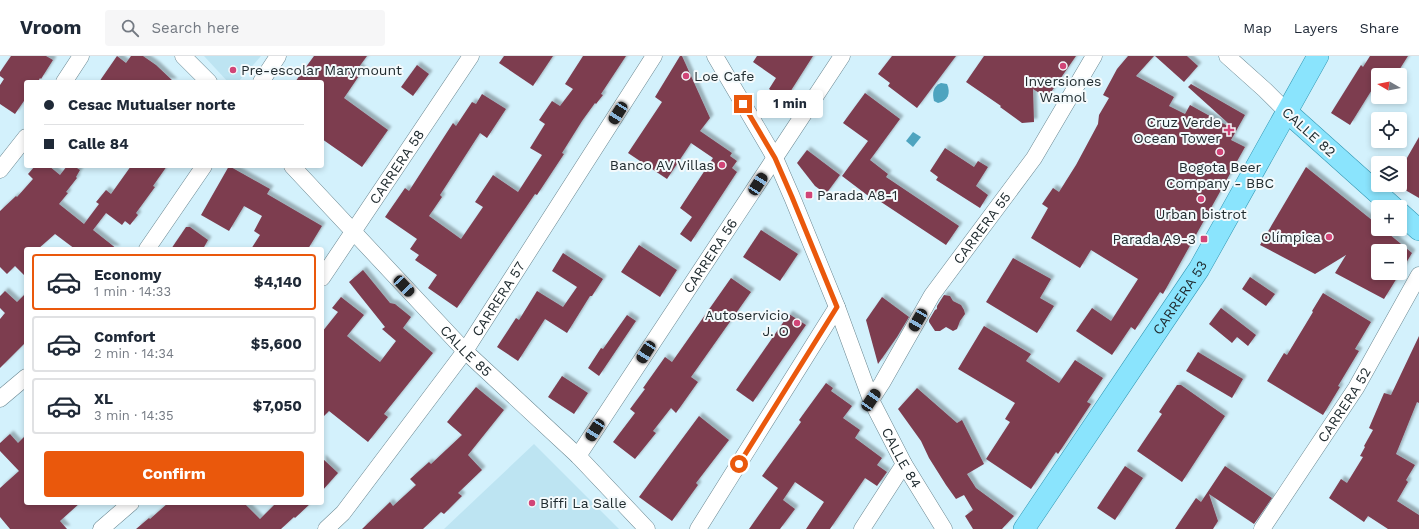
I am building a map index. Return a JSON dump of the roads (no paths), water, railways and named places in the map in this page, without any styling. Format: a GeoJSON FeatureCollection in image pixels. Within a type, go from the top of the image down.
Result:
{"type":"FeatureCollection","features":[{"type":"Feature","properties":{"kind":"main road","name":"CARRERA 53"},"geometry":{"type":"LineString","coordinates":[[1024,529],[1199,269],[1318,56]]}},
{"type":"Feature","properties":{"kind":"main road","name":"CALLE 82"},"geometry":{"type":"LineString","coordinates":[[1287,112],[1385,200]]}},
{"type":"Feature","properties":{"kind":"main road"},"geometry":{"type":"LineString","coordinates":[[1407,219],[1419,230]]}},
{"type":"Feature","properties":{"kind":"street"},"geometry":{"type":"LineString","coordinates":[[65,80],[81,56]]}},
{"type":"Feature","properties":{"kind":"street"},"geometry":{"type":"LineString","coordinates":[[182,56],[207,80]]}},
{"type":"Feature","properties":{"kind":"street"},"geometry":{"type":"LineString","coordinates":[[262,80],[278,56]]}},
{"type":"Feature","properties":{"kind":"street","name":"CARRERA 58"},"geometry":{"type":"LineString","coordinates":[[324,275],[471,56]]}},
{"type":"Feature","properties":{"kind":"street","name":"CARRERA 57"},"geometry":{"type":"LineString","coordinates":[[326,529],[343,513],[465,351],[654,56]]}},
{"type":"Feature","properties":{"kind":"street","name":"CALLE 84"},"geometry":{"type":"LineString","coordinates":[[715,56],[775,158],[837,307],[871,400],[904,464],[944,529]]}},
{"type":"Feature","properties":{"kind":"street","name":"CARRERA 56"},"geometry":{"type":"LineString","coordinates":[[578,456],[842,56]]}},
{"type":"Feature","properties":{"kind":"street","name":"CARRERA 55"},"geometry":{"type":"LineString","coordinates":[[871,400],[932,295],[1034,158],[1094,56]]}},
{"type":"Feature","properties":{"kind":"street","name":"CALLE 82"},"geometry":{"type":"LineString","coordinates":[[1227,56],[1287,112]]}},
{"type":"Feature","properties":{"kind":"street"},"geometry":{"type":"LineString","coordinates":[[0,170],[24,140]]}},
{"type":"Feature","properties":{"kind":"street"},"geometry":{"type":"LineString","coordinates":[[148,247],[203,168]]}},
{"type":"Feature","properties":{"kind":"street","name":"CALLE 85"},"geometry":{"type":"LineString","coordinates":[[294,168],[465,351],[578,456],[646,529]]}},
{"type":"Feature","properties":{"kind":"street","name":"CARRERA 52"},"geometry":{"type":"LineString","coordinates":[[1262,529],[1356,388],[1419,275]]}},
{"type":"Feature","properties":{"kind":"street"},"geometry":{"type":"LineString","coordinates":[[698,529],[837,307]]}},
{"type":"Feature","properties":{"kind":"street"},"geometry":{"type":"LineString","coordinates":[[0,399],[24,379]]}},
{"type":"Feature","properties":{"kind":"street"},"geometry":{"type":"LineString","coordinates":[[862,529],[904,464]]}},
{"type":"Feature","properties":{"kind":"street"},"geometry":{"type":"LineString","coordinates":[[101,529],[129,505]]}},
{"type":"Feature","properties":{"kind":"water"},"geometry":{"type":"Polygon","coordinates":[[[941,83],[947,84],[949,93],[944,100],[938,103],[934,101],[933,93],[936,86],[941,83]]]}},
{"type":"Feature","properties":{"kind":"water"},"geometry":{"type":"Polygon","coordinates":[[[913,132],[921,137],[913,147],[906,141],[913,132]]]}},
{"type":"Feature","properties":{"kind":"place","name":"Inversiones Wamol"},"geometry":{"type":"Point","coordinates":[1063,66]}},
{"type":"Feature","properties":{"kind":"place","name":"Pre-escolar Marymount"},"geometry":{"type":"Point","coordinates":[233,70]}},
{"type":"Feature","properties":{"kind":"place","name":"Loe Cafe"},"geometry":{"type":"Point","coordinates":[686,76]}},
{"type":"Feature","properties":{"kind":"place","name":"Cruz Verde Ocean Tower"},"geometry":{"type":"Point","coordinates":[1229,130]}},
{"type":"Feature","properties":{"kind":"place","name":"Bogota Beer Company - BBC"},"geometry":{"type":"Point","coordinates":[1220,152]}},
{"type":"Feature","properties":{"kind":"place","name":"Banco AV Villas"},"geometry":{"type":"Point","coordinates":[722,165]}},
{"type":"Feature","properties":{"kind":"place","name":"Parada A8-1"},"geometry":{"type":"Point","coordinates":[809,195]}},
{"type":"Feature","properties":{"kind":"place","name":"Urban bistrot"},"geometry":{"type":"Point","coordinates":[1201,199]}},
{"type":"Feature","properties":{"kind":"place","name":"Olímpica"},"geometry":{"type":"Point","coordinates":[1329,237]}},
{"type":"Feature","properties":{"kind":"place","name":"Parada A9-3"},"geometry":{"type":"Point","coordinates":[1204,239]}},
{"type":"Feature","properties":{"kind":"place","name":"Autoservicio J. O"},"geometry":{"type":"Point","coordinates":[797,323]}},
{"type":"Feature","properties":{"kind":"place","name":"Biffi La Salle"},"geometry":{"type":"Point","coordinates":[532,503]}}]}
